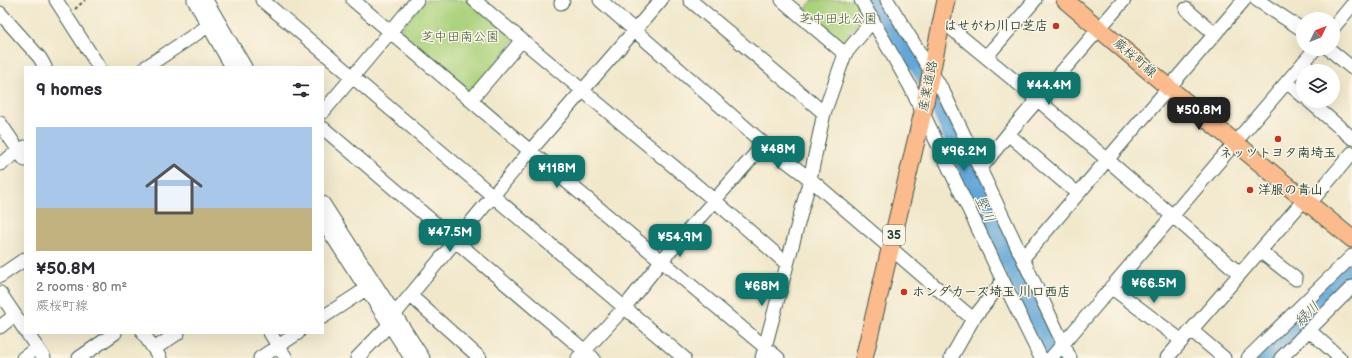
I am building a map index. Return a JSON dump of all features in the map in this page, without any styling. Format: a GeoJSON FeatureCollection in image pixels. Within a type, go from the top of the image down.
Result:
{"type":"FeatureCollection","features":[{"type":"Feature","properties":{"kind":"main road","name":"産業道路"},"geometry":{"type":"LineString","coordinates":[[864,358],[923,112],[946,0]]}},
{"type":"Feature","properties":{"kind":"main road","name":"蕨桜町線"},"geometry":{"type":"LineString","coordinates":[[1065,0],[1352,239]]}},
{"type":"Feature","properties":{"kind":"street"},"geometry":{"type":"LineString","coordinates":[[56,0],[98,66]]}},
{"type":"Feature","properties":{"kind":"street"},"geometry":{"type":"LineString","coordinates":[[194,0],[231,66]]}},
{"type":"Feature","properties":{"kind":"street"},"geometry":{"type":"LineString","coordinates":[[206,0],[244,66]]}},
{"type":"Feature","properties":{"kind":"street"},"geometry":{"type":"LineString","coordinates":[[262,0],[684,358]]}},
{"type":"Feature","properties":{"kind":"street"},"geometry":{"type":"LineString","coordinates":[[354,0],[530,151],[662,260],[763,352],[778,358]]}},
{"type":"Feature","properties":{"kind":"street"},"geometry":{"type":"LineString","coordinates":[[324,111],[417,0]]}},
{"type":"Feature","properties":{"kind":"street"},"geometry":{"type":"LineString","coordinates":[[474,0],[714,200],[786,263]]}},
{"type":"Feature","properties":{"kind":"street"},"geometry":{"type":"LineString","coordinates":[[600,0],[764,144],[810,179],[973,319]]}},
{"type":"Feature","properties":{"kind":"street"},"geometry":{"type":"LineString","coordinates":[[357,358],[392,320],[530,151],[661,0]]}},
{"type":"Feature","properties":{"kind":"street"},"geometry":{"type":"LineString","coordinates":[[690,0],[824,113]]}},
{"type":"Feature","properties":{"kind":"street"},"geometry":{"type":"LineString","coordinates":[[782,0],[845,54]]}},
{"type":"Feature","properties":{"kind":"street"},"geometry":{"type":"LineString","coordinates":[[861,0],[910,86],[1002,281],[1041,358]]}},
{"type":"Feature","properties":{"kind":"street"},"geometry":{"type":"LineString","coordinates":[[887,0],[943,91],[981,168],[1070,358]]}},
{"type":"Feature","properties":{"kind":"street"},"geometry":{"type":"LineString","coordinates":[[986,57],[1035,0]]}},
{"type":"Feature","properties":{"kind":"street"},"geometry":{"type":"LineString","coordinates":[[981,168],[1008,134],[1124,0]]}},
{"type":"Feature","properties":{"kind":"street"},"geometry":{"type":"LineString","coordinates":[[1023,258],[1244,0]]}},
{"type":"Feature","properties":{"kind":"street"},"geometry":{"type":"LineString","coordinates":[[1256,0],[1296,26]]}},
{"type":"Feature","properties":{"kind":"street"},"geometry":{"type":"LineString","coordinates":[[1340,20],[1352,5]]}},
{"type":"Feature","properties":{"kind":"street"},"geometry":{"type":"LineString","coordinates":[[1186,9],[1215,34]]}},
{"type":"Feature","properties":{"kind":"street"},"geometry":{"type":"LineString","coordinates":[[0,13],[40,58],[44,66]]}},
{"type":"Feature","properties":{"kind":"street"},"geometry":{"type":"LineString","coordinates":[[763,352],[810,179],[824,113],[845,54],[872,20]]}},
{"type":"Feature","properties":{"kind":"street"},"geometry":{"type":"LineString","coordinates":[[941,20],[1108,159],[1240,274]]}},
{"type":"Feature","properties":{"kind":"street"},"geometry":{"type":"LineString","coordinates":[[148,66],[208,26]]}},
{"type":"Feature","properties":{"kind":"street"},"geometry":{"type":"LineString","coordinates":[[471,100],[522,40]]}},
{"type":"Feature","properties":{"kind":"street"},"geometry":{"type":"LineString","coordinates":[[1051,358],[1309,56]]}},
{"type":"Feature","properties":{"kind":"street"},"geometry":{"type":"LineString","coordinates":[[1337,56],[1352,68]]}},
{"type":"Feature","properties":{"kind":"street"},"geometry":{"type":"LineString","coordinates":[[1287,82],[1296,90]]}},
{"type":"Feature","properties":{"kind":"street"},"geometry":{"type":"LineString","coordinates":[[1317,108],[1352,138]]}},
{"type":"Feature","properties":{"kind":"street"},"geometry":{"type":"LineString","coordinates":[[0,123],[23,152],[0,164]]}},
{"type":"Feature","properties":{"kind":"street"},"geometry":{"type":"LineString","coordinates":[[324,129],[585,355],[662,260],[764,144]]}},
{"type":"Feature","properties":{"kind":"street"},"geometry":{"type":"LineString","coordinates":[[1008,134],[1078,194]]}},
{"type":"Feature","properties":{"kind":"street"},"geometry":{"type":"LineString","coordinates":[[1168,358],[1260,251],[1352,153]]}},
{"type":"Feature","properties":{"kind":"street"},"geometry":{"type":"LineString","coordinates":[[324,207],[392,320],[411,358]]}},
{"type":"Feature","properties":{"kind":"street"},"geometry":{"type":"LineString","coordinates":[[324,224],[366,289],[422,358]]}},
{"type":"Feature","properties":{"kind":"street"},"geometry":{"type":"LineString","coordinates":[[1260,251],[1296,279]]}},
{"type":"Feature","properties":{"kind":"street"},"geometry":{"type":"LineString","coordinates":[[1248,358],[1352,256]]}},
{"type":"Feature","properties":{"kind":"street"},"geometry":{"type":"LineString","coordinates":[[0,276],[24,260]]}},
{"type":"Feature","properties":{"kind":"street"},"geometry":{"type":"LineString","coordinates":[[951,358],[973,319],[1002,281]]}},
{"type":"Feature","properties":{"kind":"street"},"geometry":{"type":"LineString","coordinates":[[1112,287],[1182,341]]}},
{"type":"Feature","properties":{"kind":"street"},"geometry":{"type":"LineString","coordinates":[[1281,358],[1352,287]]}},
{"type":"Feature","properties":{"kind":"street"},"geometry":{"type":"LineString","coordinates":[[324,316],[366,289]]}},
{"type":"Feature","properties":{"kind":"street"},"geometry":{"type":"LineString","coordinates":[[0,293],[24,328]]}},
{"type":"Feature","properties":{"kind":"street"},"geometry":{"type":"LineString","coordinates":[[411,296],[480,358]]}},
{"type":"Feature","properties":{"kind":"street"},"geometry":{"type":"LineString","coordinates":[[0,328],[15,315]]}},
{"type":"Feature","properties":{"kind":"street"},"geometry":{"type":"LineString","coordinates":[[1191,330],[1224,358]]}},
{"type":"Feature","properties":{"kind":"street"},"geometry":{"type":"LineString","coordinates":[[1309,330],[1340,358]]}},
{"type":"Feature","properties":{"kind":"street"},"geometry":{"type":"LineString","coordinates":[[23,358],[41,353],[28,334]]}},
{"type":"Feature","properties":{"kind":"street"},"geometry":{"type":"LineString","coordinates":[[79,358],[114,334]]}},
{"type":"Feature","properties":{"kind":"street"},"geometry":{"type":"LineString","coordinates":[[144,334],[157,353],[177,334]]}},
{"type":"Feature","properties":{"kind":"street"},"geometry":{"type":"LineString","coordinates":[[271,334],[286,358]]}},
{"type":"Feature","properties":{"kind":"street"},"geometry":{"type":"LineString","coordinates":[[260,358],[296,334]]}},
{"type":"Feature","properties":{"kind":"green space","name":"芝中田南公園"},"geometry":{"type":"Polygon","coordinates":[[[426,0],[469,0],[515,39],[475,91],[469,91],[403,34],[402,27],[426,0]]]}},
{"type":"Feature","properties":{"kind":"green space","name":"芝中田北公園"},"geometry":{"type":"Polygon","coordinates":[[[813,0],[856,0],[863,11],[863,17],[843,41],[835,41],[802,13],[813,0]]]}},
{"type":"Feature","properties":{"kind":"waterway","name":"竪川"},"geometry":{"type":"LineString","coordinates":[[876,0],[926,77],[1022,285],[1053,358]]}},
{"type":"Feature","properties":{"kind":"waterway","name":"緑川"},"geometry":{"type":"LineString","coordinates":[[1263,358],[1352,270]]}},
{"type":"Feature","properties":{"kind":"place","name":"はせがわ川口芝店"},"geometry":{"type":"Point","coordinates":[1056,26]}},
{"type":"Feature","properties":{"kind":"place","name":"ネッツトヨタ南埼玉"},"geometry":{"type":"Point","coordinates":[1278,139]}},
{"type":"Feature","properties":{"kind":"place","name":"洋服の青山"},"geometry":{"type":"Point","coordinates":[1250,190]}},
{"type":"Feature","properties":{"kind":"place","name":"ホンダカーズ埼玉 川口西店"},"geometry":{"type":"Point","coordinates":[904,292]}}]}
